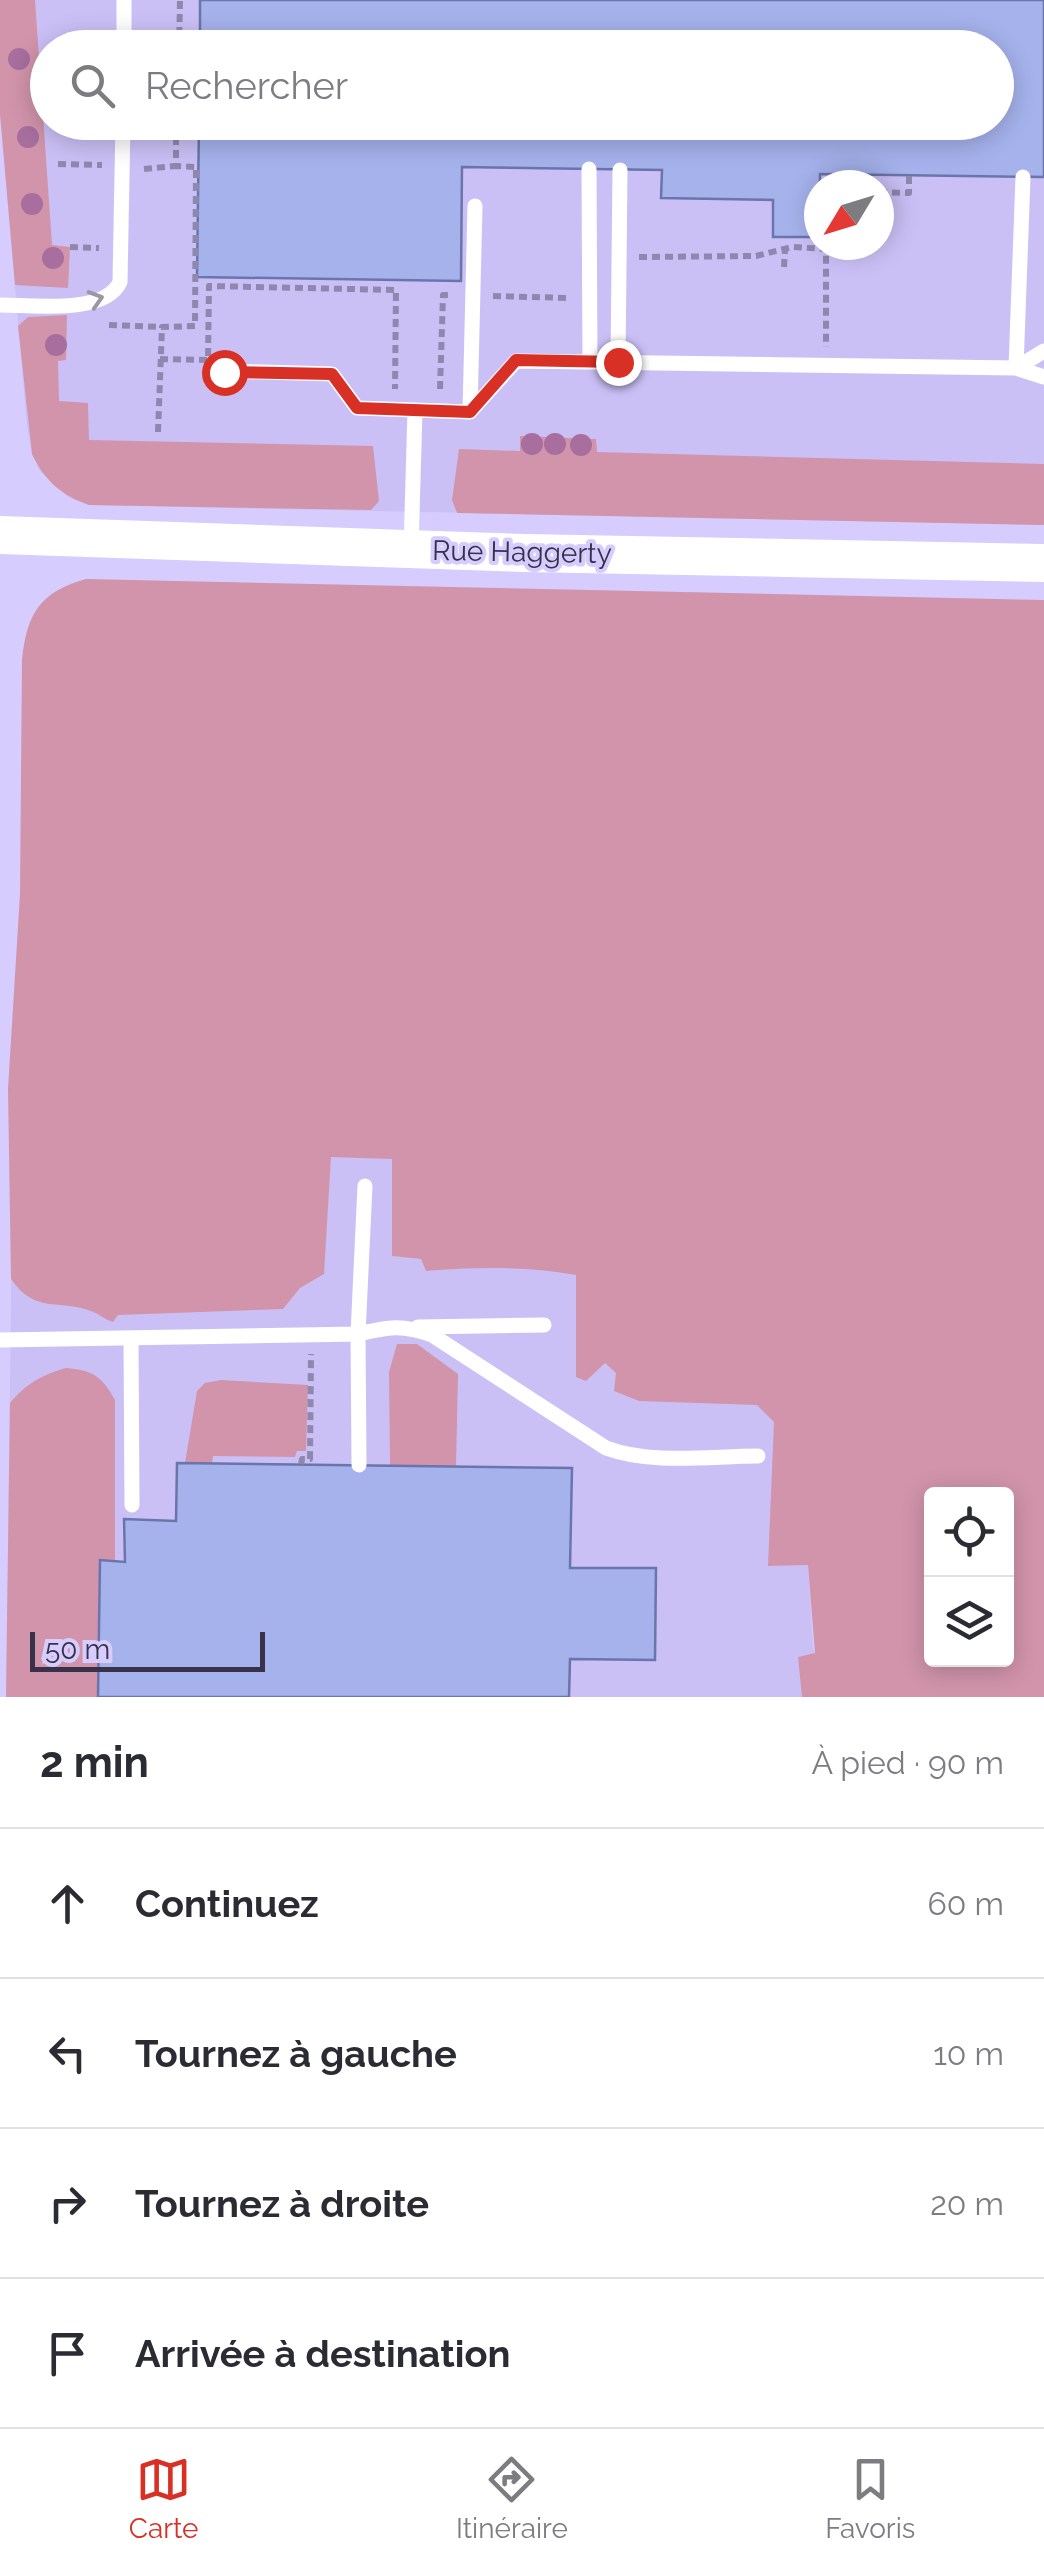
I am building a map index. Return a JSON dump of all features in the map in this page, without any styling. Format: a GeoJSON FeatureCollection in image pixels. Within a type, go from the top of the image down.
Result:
{"type":"FeatureCollection","features":[{"type":"Feature","properties":{"kind":"street","name":"Rue Haggerty"},"geometry":{"type":"LineString","coordinates":[[0,535],[411,550],[1044,563]]}},
{"type":"Feature","properties":{"kind":"lane"},"geometry":{"type":"LineString","coordinates":[[124,0],[124,30]]}},
{"type":"Feature","properties":{"kind":"lane"},"geometry":{"type":"LineString","coordinates":[[0,306],[94,303],[117,290],[123,140]]}},
{"type":"Feature","properties":{"kind":"lane"},"geometry":{"type":"LineString","coordinates":[[590,169],[590,362]]}},
{"type":"Feature","properties":{"kind":"lane"},"geometry":{"type":"LineString","coordinates":[[618,362],[620,170]]}},
{"type":"Feature","properties":{"kind":"lane"},"geometry":{"type":"LineString","coordinates":[[1016,368],[1023,177]]}},
{"type":"Feature","properties":{"kind":"lane"},"geometry":{"type":"LineString","coordinates":[[470,412],[475,206]]}},
{"type":"Feature","properties":{"kind":"lane"},"geometry":{"type":"LineString","coordinates":[[1016,368],[1044,350]]}},
{"type":"Feature","properties":{"kind":"lane"},"geometry":{"type":"LineString","coordinates":[[470,412],[516,360],[1016,368],[1044,376]]}},
{"type":"Feature","properties":{"kind":"lane"},"geometry":{"type":"LineString","coordinates":[[224,372],[332,374],[357,408],[470,412]]}},
{"type":"Feature","properties":{"kind":"lane"},"geometry":{"type":"LineString","coordinates":[[411,550],[416,410]]}},
{"type":"Feature","properties":{"kind":"lane"},"geometry":{"type":"LineString","coordinates":[[359,1466],[358,1334],[364,1186]]}},
{"type":"Feature","properties":{"kind":"lane"},"geometry":{"type":"LineString","coordinates":[[0,1340],[358,1334],[388,1327],[544,1325]]}},
{"type":"Feature","properties":{"kind":"lane"},"geometry":{"type":"LineString","coordinates":[[408,1327],[432,1335],[621,1454],[758,1456]]}},
{"type":"Feature","properties":{"kind":"lane"},"geometry":{"type":"LineString","coordinates":[[130,1338],[132,1506]]}},
{"type":"Feature","properties":{"kind":"path"},"geometry":{"type":"LineString","coordinates":[[179,30],[180,0]]}},
{"type":"Feature","properties":{"kind":"path"},"geometry":{"type":"LineString","coordinates":[[109,324],[194,326],[196,167],[176,166],[176,140]]}},
{"type":"Feature","properties":{"kind":"path"},"geometry":{"type":"LineString","coordinates":[[58,164],[104,166]]}},
{"type":"Feature","properties":{"kind":"path"},"geometry":{"type":"LineString","coordinates":[[894,192],[909,192],[909,175]]}},
{"type":"Feature","properties":{"kind":"path"},"geometry":{"type":"LineString","coordinates":[[70,247],[103,248]]}},
{"type":"Feature","properties":{"kind":"path"},"geometry":{"type":"LineString","coordinates":[[639,273],[639,256],[756,256],[804,248]]}},
{"type":"Feature","properties":{"kind":"path"},"geometry":{"type":"LineString","coordinates":[[784,267],[785,249]]}},
{"type":"Feature","properties":{"kind":"path"},"geometry":{"type":"LineString","coordinates":[[689,256],[689,268]]}},
{"type":"Feature","properties":{"kind":"path"},"geometry":{"type":"LineString","coordinates":[[826,260],[826,365]]}},
{"type":"Feature","properties":{"kind":"path"},"geometry":{"type":"LineString","coordinates":[[160,359],[208,360],[208,282],[396,290],[395,370]]}},
{"type":"Feature","properties":{"kind":"path"},"geometry":{"type":"LineString","coordinates":[[440,372],[443,295],[570,297],[569,327],[590,327]]}},
{"type":"Feature","properties":{"kind":"path"},"geometry":{"type":"LineString","coordinates":[[158,432],[162,327]]}},
{"type":"Feature","properties":{"kind":"path"},"geometry":{"type":"LineString","coordinates":[[301,1464],[302,1459],[310,1459],[312,1386]]}},
{"type":"Feature","properties":{"kind":"shaded area"},"geometry":{"type":"Polygon","coordinates":[[[0,0],[1044,0],[1044,525],[89,505],[68,497],[40,471],[32,454],[0,114],[0,0]]]}},
{"type":"Feature","properties":{"kind":"shaded area"},"geometry":{"type":"Polygon","coordinates":[[[0,0],[35,0],[37,30],[30,30],[30,140],[45,140],[52,245],[70,247],[68,288],[15,285],[0,114],[0,0]]]}},
{"type":"Feature","properties":{"kind":"shaded area"},"geometry":{"type":"Polygon","coordinates":[[[67,315],[66,360],[58,361],[59,401],[88,403],[89,440],[373,446],[379,501],[371,510],[89,505],[70,497],[48,479],[32,454],[18,326],[28,317],[67,315]]]}},
{"type":"Feature","properties":{"kind":"shaded area"},"geometry":{"type":"Polygon","coordinates":[[[520,436],[596,439],[597,452],[1044,464],[1044,525],[457,513],[452,500],[459,449],[520,451],[520,436]]]}},
{"type":"Feature","properties":{"kind":"shaded area"},"geometry":{"type":"Polygon","coordinates":[[[86,579],[1044,600],[1044,1697],[802,1697],[798,1657],[815,1653],[808,1565],[768,1566],[774,1422],[757,1405],[639,1401],[614,1391],[616,1373],[605,1363],[586,1381],[576,1377],[576,1275],[501,1268],[426,1271],[421,1259],[392,1256],[392,1159],[331,1157],[324,1274],[300,1288],[283,1309],[118,1315],[113,1322],[94,1312],[38,1301],[20,1290],[11,1279],[8,1089],[20,894],[22,660],[32,617],[57,591],[86,579]]]}},
{"type":"Feature","properties":{"kind":"shaded area"},"geometry":{"type":"Polygon","coordinates":[[[331,1156],[393,1159],[392,1256],[421,1259],[426,1271],[492,1266],[577,1275],[800,1433],[813,1646],[819,1674],[965,1697],[6,1697],[12,1223],[327,1215],[331,1156]]]}},
{"type":"Feature","properties":{"kind":"shaded area"},"geometry":{"type":"Polygon","coordinates":[[[397,1344],[417,1344],[458,1374],[456,1467],[390,1466],[389,1372],[397,1344]]]}},
{"type":"Feature","properties":{"kind":"shaded area"},"geometry":{"type":"Polygon","coordinates":[[[66,1368],[95,1376],[115,1400],[115,1561],[100,1561],[98,1697],[6,1697],[10,1403],[35,1381],[66,1368]]]}},
{"type":"Feature","properties":{"kind":"shaded area"},"geometry":{"type":"Polygon","coordinates":[[[221,1380],[308,1385],[306,1451],[297,1451],[295,1457],[213,1456],[212,1463],[185,1463],[197,1391],[205,1383],[221,1380]]]}},
{"type":"Feature","properties":{"kind":"building"},"geometry":{"type":"Polygon","coordinates":[[[200,0],[1044,0],[1044,177],[804,170],[804,237],[773,237],[773,200],[661,198],[662,170],[462,167],[461,281],[197,277],[199,140],[1014,140],[1014,30],[200,30],[200,0]]]}},
{"type":"Feature","properties":{"kind":"building"},"geometry":{"type":"Polygon","coordinates":[[[177,1463],[572,1468],[570,1568],[656,1568],[655,1660],[570,1659],[569,1697],[98,1697],[100,1560],[125,1562],[124,1519],[176,1521],[177,1463]]]}},
{"type":"Feature","properties":{"kind":"route"},"geometry":{"type":"LineString","coordinates":[[224,372],[332,374],[357,408],[470,412],[516,360],[618,362]]}}]}
